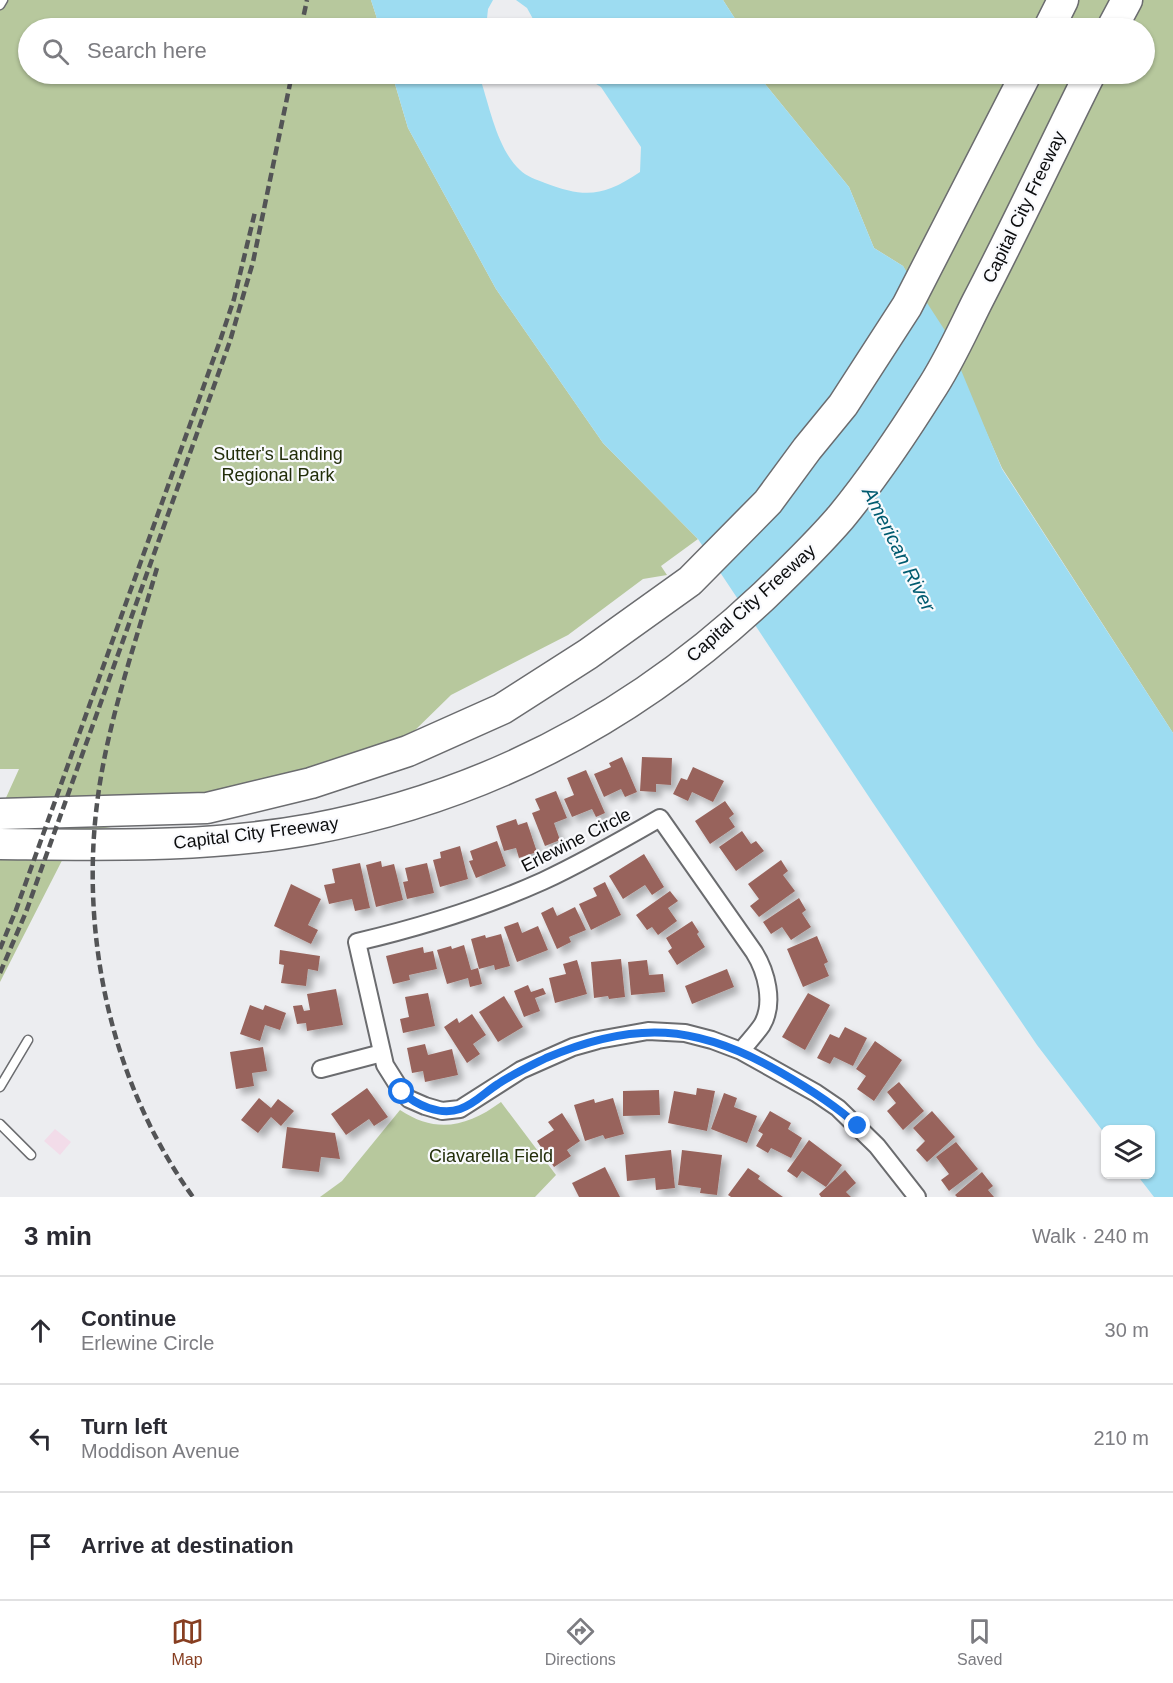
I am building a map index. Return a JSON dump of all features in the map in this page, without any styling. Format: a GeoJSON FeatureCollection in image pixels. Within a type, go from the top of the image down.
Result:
{"type":"FeatureCollection","features":[{"type":"Feature","properties":{"kind":"highway"},"geometry":{"type":"LineString","coordinates":[[1054,18],[1063,0]]}},
{"type":"Feature","properties":{"kind":"highway"},"geometry":{"type":"LineString","coordinates":[[1117,18],[1127,0]]}},
{"type":"Feature","properties":{"kind":"highway","name":"Capital City Freeway"},"geometry":{"type":"LineString","coordinates":[[0,813],[207,808],[311,783],[408,751],[502,709],[588,654],[690,582],[768,502],[843,405],[907,306],[1021,84]]}},
{"type":"Feature","properties":{"kind":"highway","name":"Capital City Freeway"},"geometry":{"type":"LineString","coordinates":[[0,844],[132,846],[230,840],[309,829],[390,812],[523,763],[623,708],[681,667],[737,621],[794,567],[841,517],[878,470],[947,362],[1085,84]]}},
{"type":"Feature","properties":{"kind":"street","name":"Erlewine Circle"},"geometry":{"type":"LineString","coordinates":[[660,819],[754,952],[764,970],[768,991],[763,1023],[741,1051],[712,1040],[685,1034],[648,1031],[616,1036],[573,1047],[545,1059],[496,1085],[482,1097],[460,1109],[442,1111],[409,1099],[389,1075],[357,942],[440,920],[492,902],[592,857],[660,819]]}},
{"type":"Feature","properties":{"kind":"street"},"geometry":{"type":"LineString","coordinates":[[741,1051],[838,1108],[877,1146],[917,1197]]}},
{"type":"Feature","properties":{"kind":"street"},"geometry":{"type":"LineString","coordinates":[[321,1069],[382,1053]]}},
{"type":"Feature","properties":{"kind":"lane"},"geometry":{"type":"LineString","coordinates":[[0,5],[3,0]]}},
{"type":"Feature","properties":{"kind":"lane"},"geometry":{"type":"LineString","coordinates":[[0,1086],[28,1040]]}},
{"type":"Feature","properties":{"kind":"lane"},"geometry":{"type":"LineString","coordinates":[[0,1124],[31,1155]]}},
{"type":"Feature","properties":{"kind":"shaded area"},"geometry":{"type":"Polygon","coordinates":[[[55,1129],[71,1142],[60,1155],[44,1141],[55,1129]]]}},
{"type":"Feature","properties":{"kind":"green space","name":"Sutter's Landing Regional Park"},"geometry":{"type":"Polygon","coordinates":[[[0,0],[371,0],[377,18],[18,18],[18,84],[395,84],[408,128],[496,289],[603,443],[698,539],[661,566],[667,575],[643,579],[568,635],[451,695],[360,784],[76,833],[0,982],[0,811],[19,769],[0,769],[0,0]]]}},
{"type":"Feature","properties":{"kind":"green space"},"geometry":{"type":"Polygon","coordinates":[[[723,0],[1173,0],[1173,733],[1002,468],[973,402],[903,266],[874,248],[849,187],[765,84],[1155,84],[1155,18],[735,18],[723,0]]]}},
{"type":"Feature","properties":{"kind":"green space","name":"Ciavarella Field"},"geometry":{"type":"Polygon","coordinates":[[[501,1102],[556,1175],[535,1197],[320,1197],[342,1181],[400,1110],[413,1118],[439,1125],[464,1122],[501,1102]]]}},
{"type":"Feature","properties":{"kind":"water"},"geometry":{"type":"Polygon","coordinates":[[[371,0],[493,0],[488,9],[487,18],[377,18],[371,0]]]}},
{"type":"Feature","properties":{"kind":"water"},"geometry":{"type":"Polygon","coordinates":[[[516,0],[723,0],[735,18],[532,18],[527,8],[516,0]]]}},
{"type":"Feature","properties":{"kind":"water","name":"American River"},"geometry":{"type":"Polygon","coordinates":[[[395,84],[482,84],[500,140],[512,162],[522,172],[535,179],[559,188],[583,193],[615,186],[640,172],[641,147],[601,87],[596,84],[765,84],[849,187],[874,248],[903,266],[944,329],[1002,469],[1173,733],[1173,1197],[1154,1197],[1140,1179],[1155,1179],[1155,1125],[1101,1125],[1101,1129],[1037,1045],[698,539],[603,443],[496,289],[408,128],[395,84]]]}},
{"type":"Feature","properties":{"kind":"building"},"geometry":{"type":"Polygon","coordinates":[[[622,757],[637,792],[625,797],[621,789],[604,797],[594,774],[611,767],[609,763],[622,757]]]}},
{"type":"Feature","properties":{"kind":"building"},"geometry":{"type":"Polygon","coordinates":[[[642,757],[672,758],[671,785],[656,784],[656,792],[640,791],[642,757]]]}},
{"type":"Feature","properties":{"kind":"building"},"geometry":{"type":"Polygon","coordinates":[[[693,767],[724,781],[713,802],[692,792],[688,801],[673,794],[681,778],[687,780],[693,767]]]}},
{"type":"Feature","properties":{"kind":"building"},"geometry":{"type":"Polygon","coordinates":[[[586,770],[605,813],[596,817],[592,809],[572,817],[564,799],[574,795],[567,778],[586,770]]]}},
{"type":"Feature","properties":{"kind":"building"},"geometry":{"type":"Polygon","coordinates":[[[556,791],[567,818],[554,823],[560,840],[545,846],[532,813],[540,810],[535,799],[556,791]]]}},
{"type":"Feature","properties":{"kind":"building"},"geometry":{"type":"Polygon","coordinates":[[[725,801],[734,814],[729,818],[735,827],[710,844],[695,821],[725,801]]]}},
{"type":"Feature","properties":{"kind":"building"},"geometry":{"type":"Polygon","coordinates":[[[516,819],[518,825],[527,822],[537,852],[519,858],[516,848],[504,851],[496,826],[516,819]]]}},
{"type":"Feature","properties":{"kind":"building"},"geometry":{"type":"Polygon","coordinates":[[[742,831],[751,844],[756,841],[764,851],[736,871],[719,847],[742,831]]]}},
{"type":"Feature","properties":{"kind":"building"},"geometry":{"type":"Polygon","coordinates":[[[497,841],[506,866],[476,878],[469,861],[473,860],[470,851],[497,841]]]}},
{"type":"Feature","properties":{"kind":"building"},"geometry":{"type":"Polygon","coordinates":[[[460,846],[468,879],[440,887],[433,860],[441,858],[440,852],[460,846]]]}},
{"type":"Feature","properties":{"kind":"building"},"geometry":{"type":"Polygon","coordinates":[[[644,854],[664,887],[652,895],[645,885],[623,899],[609,876],[644,854]]]}},
{"type":"Feature","properties":{"kind":"building"},"geometry":{"type":"Polygon","coordinates":[[[781,860],[788,871],[783,875],[795,891],[759,917],[750,906],[759,899],[748,884],[781,860]]]}},
{"type":"Feature","properties":{"kind":"building"},"geometry":{"type":"Polygon","coordinates":[[[381,861],[382,867],[394,864],[403,900],[376,907],[366,865],[381,861]]]}},
{"type":"Feature","properties":{"kind":"building"},"geometry":{"type":"Polygon","coordinates":[[[360,863],[370,908],[355,911],[352,899],[329,904],[324,885],[335,883],[332,869],[360,863]]]}},
{"type":"Feature","properties":{"kind":"building"},"geometry":{"type":"Polygon","coordinates":[[[427,863],[434,893],[407,899],[403,882],[408,881],[405,868],[427,863]]]}},
{"type":"Feature","properties":{"kind":"building"},"geometry":{"type":"Polygon","coordinates":[[[605,882],[621,915],[591,930],[579,904],[597,896],[593,888],[605,882]]]}},
{"type":"Feature","properties":{"kind":"building"},"geometry":{"type":"Polygon","coordinates":[[[291,884],[321,899],[308,925],[318,930],[311,944],[274,926],[291,884]]]}},
{"type":"Feature","properties":{"kind":"building"},"geometry":{"type":"Polygon","coordinates":[[[670,891],[678,901],[668,908],[677,921],[658,935],[652,927],[647,930],[636,915],[670,891]]]}},
{"type":"Feature","properties":{"kind":"building"},"geometry":{"type":"Polygon","coordinates":[[[799,898],[806,910],[802,913],[811,927],[791,940],[782,927],[771,934],[763,922],[799,898]]]}},
{"type":"Feature","properties":{"kind":"building"},"geometry":{"type":"Polygon","coordinates":[[[553,907],[557,916],[575,907],[586,930],[569,937],[571,942],[557,949],[541,913],[553,907]]]}},
{"type":"Feature","properties":{"kind":"building"},"geometry":{"type":"Polygon","coordinates":[[[692,921],[705,947],[677,965],[668,951],[672,948],[666,938],[692,921]]]}},
{"type":"Feature","properties":{"kind":"building"},"geometry":{"type":"Polygon","coordinates":[[[518,922],[522,933],[538,926],[548,950],[517,962],[504,927],[518,922]]]}},
{"type":"Feature","properties":{"kind":"building"},"geometry":{"type":"Polygon","coordinates":[[[501,934],[510,966],[495,970],[494,965],[479,969],[471,939],[501,934]]]}},
{"type":"Feature","properties":{"kind":"building"},"geometry":{"type":"Polygon","coordinates":[[[817,936],[828,962],[824,964],[829,976],[803,987],[787,949],[817,936]]]}},
{"type":"Feature","properties":{"kind":"building"},"geometry":{"type":"Polygon","coordinates":[[[464,945],[471,970],[478,968],[482,984],[470,987],[468,978],[447,984],[437,950],[464,945]]]}},
{"type":"Feature","properties":{"kind":"building"},"geometry":{"type":"Polygon","coordinates":[[[423,947],[424,953],[433,951],[437,969],[409,975],[410,980],[393,984],[386,956],[423,947]]]}},
{"type":"Feature","properties":{"kind":"building"},"geometry":{"type":"Polygon","coordinates":[[[280,950],[320,956],[318,971],[308,969],[306,986],[281,983],[284,965],[279,964],[280,950]]]}},
{"type":"Feature","properties":{"kind":"building"},"geometry":{"type":"Polygon","coordinates":[[[621,959],[625,997],[594,998],[591,962],[621,959]]]}},
{"type":"Feature","properties":{"kind":"building"},"geometry":{"type":"Polygon","coordinates":[[[577,960],[587,994],[555,1003],[549,978],[566,974],[563,964],[577,960]]]}},
{"type":"Feature","properties":{"kind":"building"},"geometry":{"type":"Polygon","coordinates":[[[647,960],[649,975],[663,974],[665,992],[631,995],[628,962],[647,960]]]}},
{"type":"Feature","properties":{"kind":"building"},"geometry":{"type":"Polygon","coordinates":[[[727,969],[734,987],[692,1004],[685,986],[727,969]]]}},
{"type":"Feature","properties":{"kind":"building"},"geometry":{"type":"Polygon","coordinates":[[[528,985],[531,992],[543,988],[546,994],[535,998],[540,1011],[524,1017],[514,991],[528,985]]]}},
{"type":"Feature","properties":{"kind":"building"},"geometry":{"type":"Polygon","coordinates":[[[336,989],[343,1025],[307,1031],[306,1023],[297,1024],[293,1006],[302,1005],[304,1011],[310,1010],[307,994],[336,989]]]}},
{"type":"Feature","properties":{"kind":"building"},"geometry":{"type":"Polygon","coordinates":[[[428,993],[435,1026],[403,1033],[400,1019],[409,1017],[405,997],[428,993]]]}},
{"type":"Feature","properties":{"kind":"building"},"geometry":{"type":"Polygon","coordinates":[[[808,993],[830,1005],[805,1050],[782,1037],[808,993]]]}},
{"type":"Feature","properties":{"kind":"building"},"geometry":{"type":"Polygon","coordinates":[[[504,996],[523,1027],[498,1042],[479,1012],[504,996]]]}},
{"type":"Feature","properties":{"kind":"building"},"geometry":{"type":"Polygon","coordinates":[[[250,1005],[263,1010],[265,1005],[286,1013],[280,1030],[265,1025],[260,1041],[240,1034],[250,1005]]]}},
{"type":"Feature","properties":{"kind":"building"},"geometry":{"type":"Polygon","coordinates":[[[472,1014],[486,1035],[473,1044],[480,1054],[467,1063],[444,1027],[457,1018],[459,1023],[472,1014]]]}},
{"type":"Feature","properties":{"kind":"building"},"geometry":{"type":"Polygon","coordinates":[[[845,1027],[867,1038],[853,1066],[834,1057],[830,1064],[817,1058],[830,1034],[839,1038],[845,1027]]]}},
{"type":"Feature","properties":{"kind":"building"},"geometry":{"type":"Polygon","coordinates":[[[875,1041],[902,1060],[874,1101],[857,1089],[866,1076],[856,1069],[875,1041]]]}},
{"type":"Feature","properties":{"kind":"building"},"geometry":{"type":"Polygon","coordinates":[[[425,1044],[428,1055],[452,1049],[458,1075],[425,1082],[423,1071],[412,1073],[407,1048],[425,1044]]]}},
{"type":"Feature","properties":{"kind":"building"},"geometry":{"type":"Polygon","coordinates":[[[263,1047],[267,1071],[252,1073],[254,1086],[236,1089],[230,1052],[263,1047]]]}},
{"type":"Feature","properties":{"kind":"building"},"geometry":{"type":"Polygon","coordinates":[[[899,1082],[924,1111],[903,1130],[887,1111],[896,1103],[887,1092],[899,1082]]]}},
{"type":"Feature","properties":{"kind":"building"},"geometry":{"type":"Polygon","coordinates":[[[367,1088],[388,1117],[374,1126],[369,1119],[346,1135],[331,1114],[367,1088]]]}},
{"type":"Feature","properties":{"kind":"building"},"geometry":{"type":"Polygon","coordinates":[[[697,1088],[715,1091],[707,1131],[668,1123],[674,1091],[696,1095],[697,1088]]]}},
{"type":"Feature","properties":{"kind":"building"},"geometry":{"type":"Polygon","coordinates":[[[659,1090],[660,1115],[623,1116],[623,1091],[659,1090]]]}},
{"type":"Feature","properties":{"kind":"building"},"geometry":{"type":"Polygon","coordinates":[[[724,1093],[737,1098],[734,1107],[757,1116],[747,1143],[711,1129],[724,1093]]]}},
{"type":"Feature","properties":{"kind":"building"},"geometry":{"type":"Polygon","coordinates":[[[259,1098],[271,1108],[278,1099],[294,1111],[281,1126],[271,1117],[258,1133],[241,1120],[259,1098]]]}},
{"type":"Feature","properties":{"kind":"building"},"geometry":{"type":"Polygon","coordinates":[[[613,1098],[624,1134],[605,1139],[603,1135],[585,1141],[574,1105],[594,1099],[595,1103],[613,1098]]]}},
{"type":"Feature","properties":{"kind":"building"},"geometry":{"type":"Polygon","coordinates":[[[770,1111],[791,1123],[788,1129],[802,1138],[791,1158],[771,1148],[768,1153],[756,1146],[763,1134],[758,1131],[770,1111]]]}},
{"type":"Feature","properties":{"kind":"building"},"geometry":{"type":"Polygon","coordinates":[[[932,1111],[955,1137],[927,1162],[916,1150],[925,1141],[913,1128],[932,1111]]]}},
{"type":"Feature","properties":{"kind":"building"},"geometry":{"type":"Polygon","coordinates":[[[562,1113],[580,1141],[567,1150],[571,1156],[554,1167],[537,1141],[554,1130],[548,1122],[562,1113]]]}},
{"type":"Feature","properties":{"kind":"building"},"geometry":{"type":"Polygon","coordinates":[[[287,1127],[335,1133],[340,1159],[321,1157],[319,1172],[282,1168],[287,1127]]]}},
{"type":"Feature","properties":{"kind":"building"},"geometry":{"type":"Polygon","coordinates":[[[809,1140],[842,1165],[826,1187],[802,1171],[797,1178],[787,1171],[809,1140]]]}},
{"type":"Feature","properties":{"kind":"building"},"geometry":{"type":"Polygon","coordinates":[[[956,1142],[978,1169],[949,1191],[941,1180],[949,1174],[936,1157],[956,1142]]]}},
{"type":"Feature","properties":{"kind":"building"},"geometry":{"type":"Polygon","coordinates":[[[671,1150],[675,1188],[656,1190],[655,1178],[627,1181],[625,1155],[671,1150]]]}},
{"type":"Feature","properties":{"kind":"building"},"geometry":{"type":"Polygon","coordinates":[[[682,1150],[722,1155],[717,1195],[700,1193],[701,1188],[678,1185],[682,1150]]]}},
{"type":"Feature","properties":{"kind":"building"},"geometry":{"type":"Polygon","coordinates":[[[605,1167],[620,1197],[579,1197],[572,1183],[605,1167]]]}},
{"type":"Feature","properties":{"kind":"building"},"geometry":{"type":"Polygon","coordinates":[[[748,1168],[760,1176],[758,1179],[783,1197],[731,1197],[728,1195],[748,1168]]]}},
{"type":"Feature","properties":{"kind":"building"},"geometry":{"type":"Polygon","coordinates":[[[845,1170],[856,1183],[846,1192],[851,1197],[821,1197],[819,1194],[845,1170]]]}},
{"type":"Feature","properties":{"kind":"building"},"geometry":{"type":"Polygon","coordinates":[[[982,1172],[993,1186],[988,1190],[994,1197],[957,1197],[955,1195],[982,1172]]]}},
{"type":"Feature","properties":{"kind":"railway"},"geometry":{"type":"LineString","coordinates":[[303,18],[307,0]]}},
{"type":"Feature","properties":{"kind":"railway"},"geometry":{"type":"LineString","coordinates":[[0,973],[26,912],[230,341],[253,262],[290,84]]}},
{"type":"Feature","properties":{"kind":"railway"},"geometry":{"type":"LineString","coordinates":[[0,949],[221,338],[234,299],[255,212]]}},
{"type":"Feature","properties":{"kind":"railway"},"geometry":{"type":"LineString","coordinates":[[157,568],[108,739],[98,796],[93,848],[93,901],[98,954],[108,1006],[122,1057],[141,1106],[165,1153],[193,1197]]}},
{"type":"Feature","properties":{"kind":"route"},"geometry":{"type":"LineString","coordinates":[[402,1092],[409,1099],[442,1111],[460,1109],[521,1070],[573,1047],[625,1034],[648,1031],[685,1034],[712,1040],[741,1051],[816,1093],[858,1126]]}}]}
